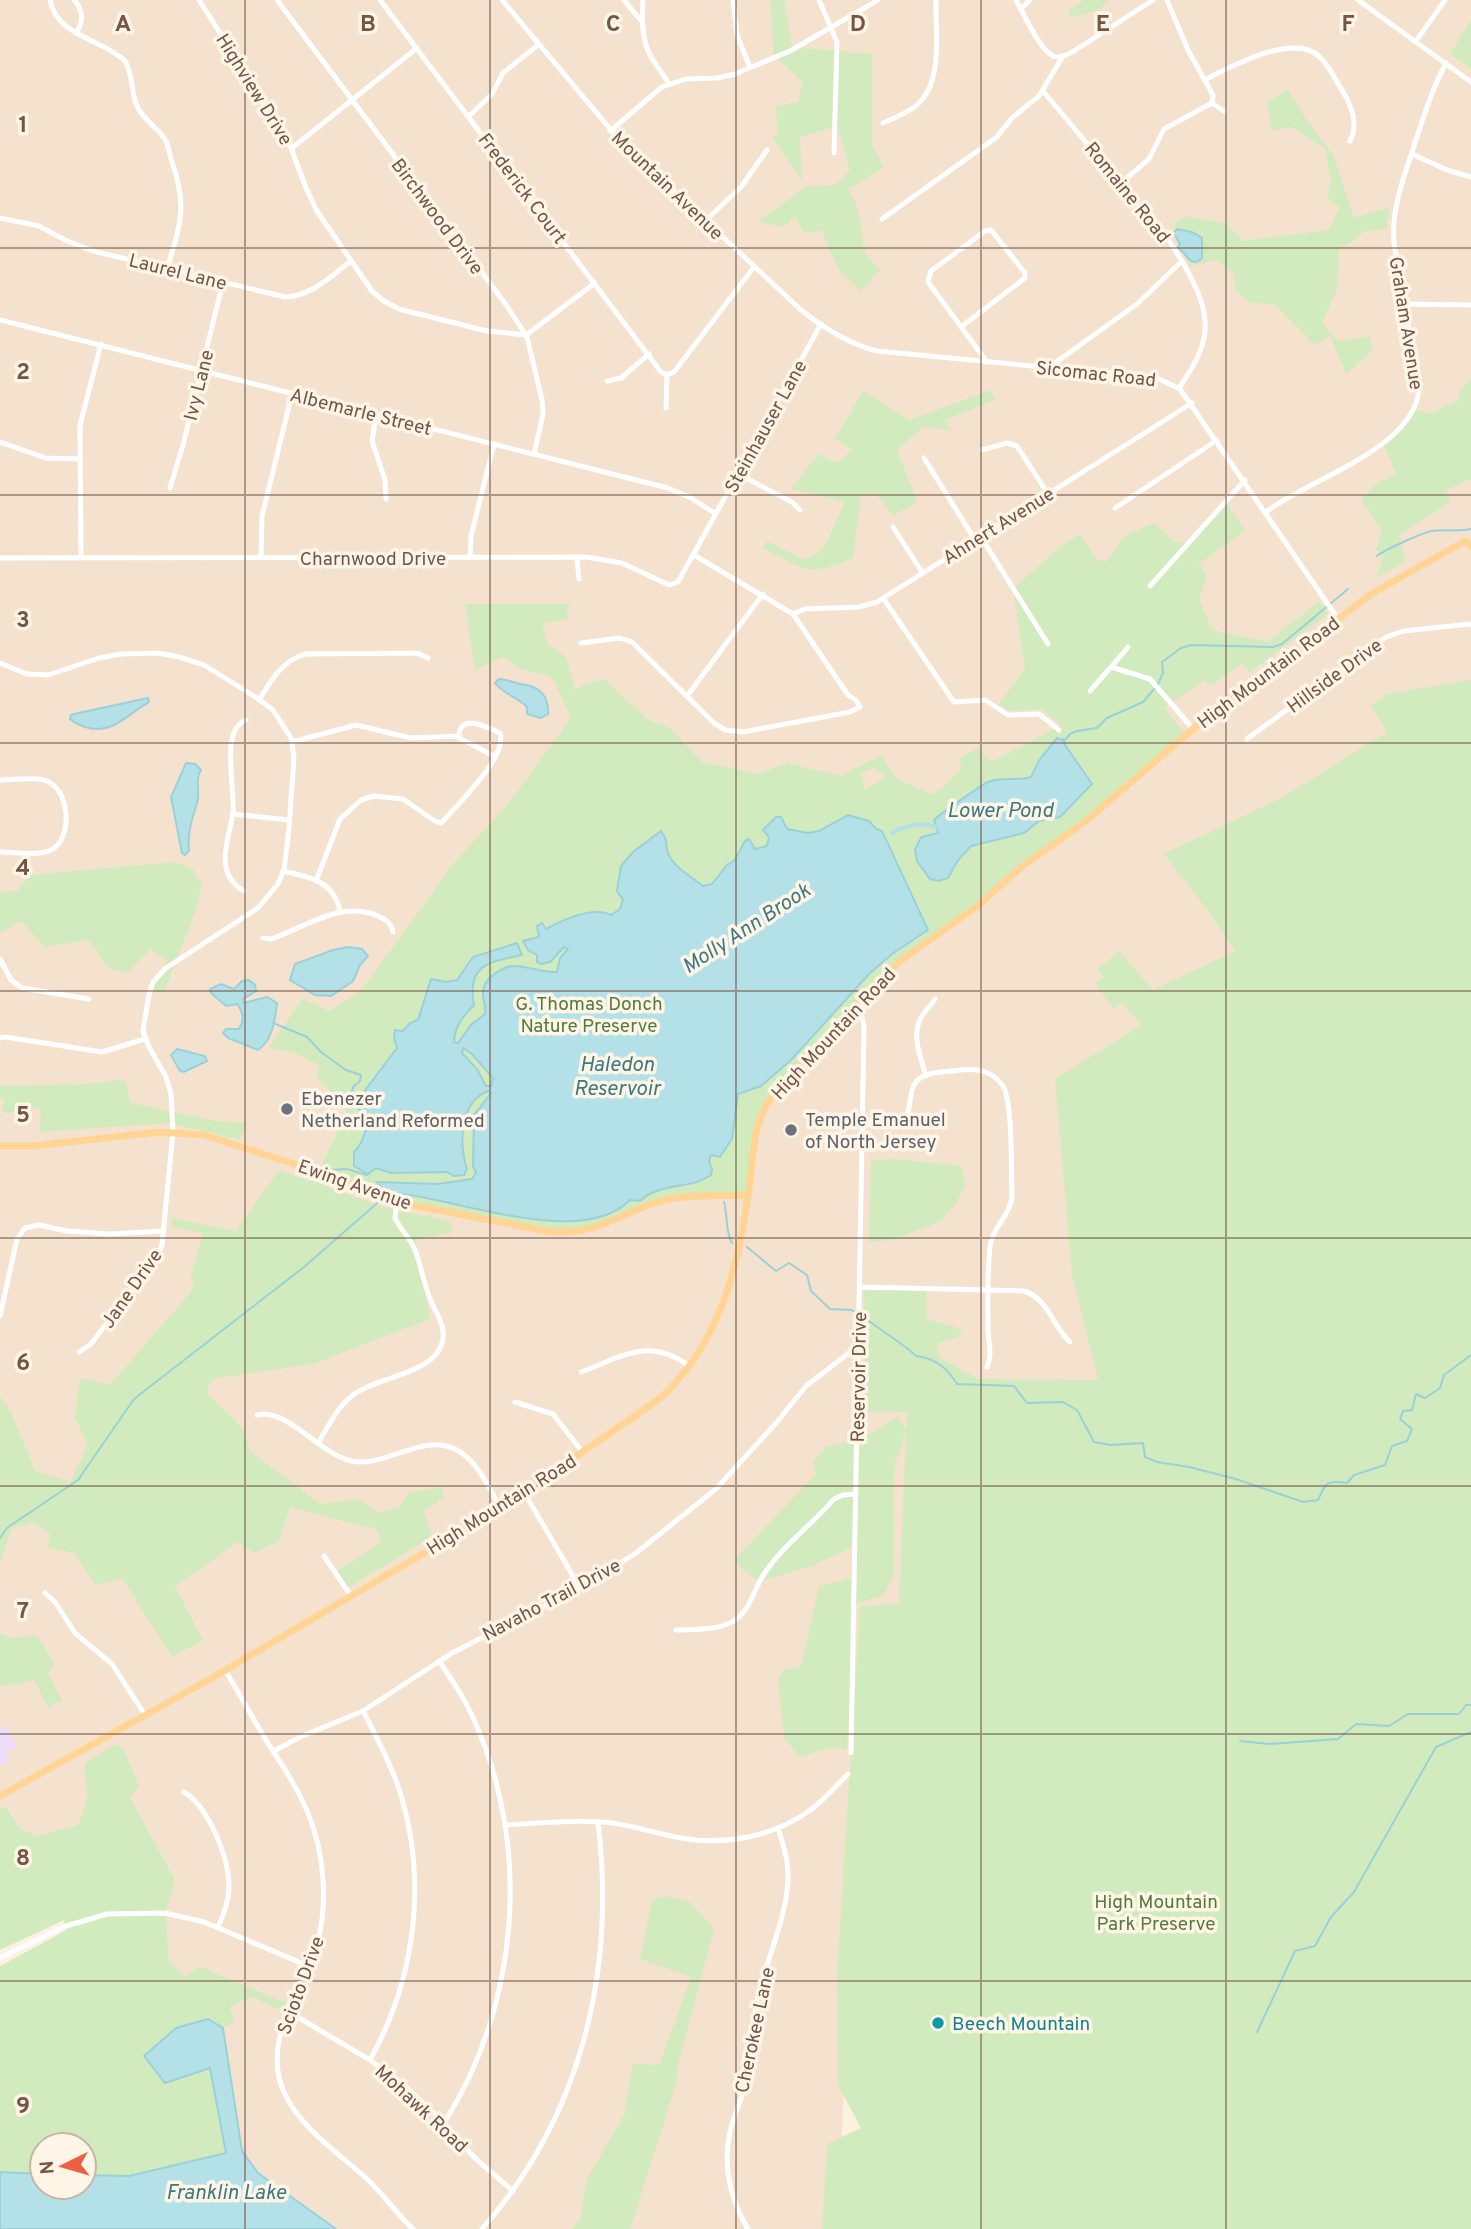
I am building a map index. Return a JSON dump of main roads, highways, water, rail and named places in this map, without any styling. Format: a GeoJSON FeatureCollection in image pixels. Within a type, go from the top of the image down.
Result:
{"type":"FeatureCollection","features":[{"type":"Feature","properties":{"kind":"main road","name":"High Mountain Road"},"geometry":{"type":"LineString","coordinates":[[0,1796],[226,1670],[500,1508],[658,1400],[689,1366],[710,1334],[727,1296],[748,1195],[755,1129],[767,1104],[859,1001],[899,962],[956,923],[1024,865],[1086,821],[1193,729],[1338,619],[1385,584],[1469,542]]}},
{"type":"Feature","properties":{"kind":"main road","name":"Ewing Avenue"},"geometry":{"type":"LineString","coordinates":[[0,1146],[33,1146],[173,1132],[219,1139],[318,1171],[397,1202],[561,1233],[597,1227],[664,1200],[748,1195]]}},
{"type":"Feature","properties":{"kind":"water"},"geometry":{"type":"Polygon","coordinates":[[[1177,229],[1192,232],[1202,238],[1202,258],[1197,262],[1191,261],[1178,247],[1180,244],[1174,233],[1177,229]]]}},
{"type":"Feature","properties":{"kind":"water"},"geometry":{"type":"Polygon","coordinates":[[[499,679],[537,689],[547,702],[548,714],[541,718],[527,714],[527,707],[495,683],[499,679]]]}},
{"type":"Feature","properties":{"kind":"water"},"geometry":{"type":"Polygon","coordinates":[[[148,698],[149,702],[103,729],[85,727],[70,719],[74,714],[148,698]]]}},
{"type":"Feature","properties":{"kind":"water","name":"Lower Pond"},"geometry":{"type":"Polygon","coordinates":[[[1057,738],[1063,739],[1092,784],[1060,817],[1039,821],[1024,833],[971,846],[958,860],[948,878],[939,881],[930,879],[917,861],[915,850],[921,837],[938,833],[934,820],[988,782],[1031,777],[1040,759],[1057,738]]]}},
{"type":"Feature","properties":{"kind":"water"},"geometry":{"type":"Polygon","coordinates":[[[186,763],[195,764],[201,770],[198,778],[198,799],[189,832],[189,851],[185,855],[182,853],[171,797],[186,763]]]}},
{"type":"Feature","properties":{"kind":"water","name":"Haledon Reservoir"},"geometry":{"type":"Polygon","coordinates":[[[848,815],[869,821],[882,831],[928,930],[892,954],[870,973],[791,1060],[761,1086],[738,1094],[732,1139],[720,1157],[711,1155],[711,1175],[693,1183],[657,1191],[640,1201],[630,1200],[608,1214],[580,1221],[548,1221],[513,1216],[386,1192],[377,1182],[437,1184],[472,1179],[476,1173],[473,1166],[474,1115],[491,1093],[488,1091],[478,1096],[467,1114],[462,1136],[467,1169],[464,1175],[454,1176],[447,1172],[391,1173],[376,1168],[368,1174],[354,1166],[354,1152],[364,1136],[367,1117],[349,1097],[364,1104],[363,1093],[397,1048],[395,1030],[403,1031],[410,1023],[418,1020],[431,979],[446,982],[457,980],[473,957],[517,943],[522,955],[491,963],[477,973],[472,991],[474,1005],[458,1026],[454,1042],[458,1043],[471,1025],[485,1014],[483,991],[488,980],[496,973],[514,966],[557,972],[560,958],[568,949],[564,947],[550,962],[537,962],[537,955],[528,950],[523,941],[539,937],[537,926],[542,923],[546,929],[578,915],[596,912],[611,915],[620,909],[623,900],[617,891],[621,866],[633,852],[661,831],[670,858],[703,886],[712,884],[727,865],[734,861],[745,841],[749,839],[755,849],[767,846],[769,837],[763,830],[776,817],[781,817],[787,829],[808,833],[819,831],[848,815]],[[463,1048],[462,1053],[477,1069],[486,1086],[491,1086],[493,1078],[472,1054],[463,1048]]]}},
{"type":"Feature","properties":{"kind":"water"},"geometry":{"type":"Polygon","coordinates":[[[348,947],[362,949],[368,956],[360,965],[353,981],[331,996],[315,995],[290,980],[295,964],[348,947]]]}},
{"type":"Feature","properties":{"kind":"water"},"geometry":{"type":"Polygon","coordinates":[[[249,980],[255,985],[256,991],[243,999],[244,1003],[267,997],[277,1003],[270,1035],[258,1050],[228,1038],[223,1033],[226,1029],[239,1029],[242,1013],[237,1004],[226,1006],[210,989],[221,984],[234,989],[242,981],[249,980]]]}},
{"type":"Feature","properties":{"kind":"water"},"geometry":{"type":"Polygon","coordinates":[[[177,1049],[205,1056],[207,1061],[184,1072],[180,1071],[171,1055],[177,1049]]]}},
{"type":"Feature","properties":{"kind":"water","name":"Franklin Lake"},"geometry":{"type":"Polygon","coordinates":[[[208,2019],[223,2028],[242,2151],[258,2173],[336,2229],[0,2229],[0,2172],[28,2173],[28,2201],[98,2201],[98,2175],[129,2176],[226,2153],[210,2068],[165,2083],[144,2056],[176,2028],[208,2019]]]}},
{"type":"Feature","properties":{"kind":"waterway","name":"Molly Ann Brook"},"geometry":{"type":"LineString","coordinates":[[1377,556],[1428,532],[1471,529]]}},
{"type":"Feature","properties":{"kind":"waterway","name":"Molly Ann Brook"},"geometry":{"type":"LineString","coordinates":[[1158,684],[1163,673],[1162,662],[1181,648],[1191,645],[1273,647],[1282,644],[1348,589]]}},
{"type":"Feature","properties":{"kind":"waterway","name":"Molly Ann Brook"},"geometry":{"type":"LineString","coordinates":[[1064,741],[1070,734],[1097,728],[1107,718],[1143,702],[1155,688]]}},
{"type":"Feature","properties":{"kind":"waterway"},"geometry":{"type":"LineString","coordinates":[[892,833],[913,825],[935,827]]}},
{"type":"Feature","properties":{"kind":"waterway","name":"Molly Ann Brook"},"geometry":{"type":"LineString","coordinates":[[273,1023],[307,1037],[321,1052],[346,1070],[361,1075],[349,1097],[351,1098]]}},
{"type":"Feature","properties":{"kind":"waterway"},"geometry":{"type":"LineString","coordinates":[[332,1170],[347,1169],[368,1174]]}},
{"type":"Feature","properties":{"kind":"waterway"},"geometry":{"type":"LineString","coordinates":[[0,1538],[7,1528],[78,1480],[134,1399],[304,1267],[383,1198]]}},
{"type":"Feature","properties":{"kind":"waterway"},"geometry":{"type":"LineString","coordinates":[[724,1202],[728,1234],[732,1243]]}},
{"type":"Feature","properties":{"kind":"waterway"},"geometry":{"type":"LineString","coordinates":[[747,1247],[776,1271],[789,1263],[807,1275],[811,1291],[830,1309],[857,1313]]}},
{"type":"Feature","properties":{"kind":"waterway"},"geometry":{"type":"LineString","coordinates":[[862,1316],[916,1356],[940,1365],[957,1384],[1014,1386],[1027,1403],[1063,1402],[1077,1410],[1094,1442],[1111,1445],[1143,1443],[1145,1457],[1157,1462],[1236,1479],[1303,1502],[1318,1500],[1328,1484],[1347,1483],[1354,1475],[1385,1465],[1392,1446],[1407,1441],[1412,1429],[1400,1419],[1403,1411],[1412,1410],[1416,1394],[1425,1398],[1440,1388],[1444,1375],[1471,1355]]}},
{"type":"Feature","properties":{"kind":"waterway"},"geometry":{"type":"LineString","coordinates":[[1240,1741],[1269,1744],[1338,1739],[1356,1724],[1389,1726],[1408,1714],[1459,1714],[1466,1705],[1471,1705]]}},
{"type":"Feature","properties":{"kind":"waterway"},"geometry":{"type":"LineString","coordinates":[[1257,2032],[1295,1951],[1315,1946],[1331,1917],[1354,1892],[1436,1747],[1471,1732]]}},
{"type":"Feature","properties":{"kind":"place","name":"Ebenezer Netherland Reformed"},"geometry":{"type":"Point","coordinates":[287,1109]}},
{"type":"Feature","properties":{"kind":"place","name":"Temple Emanuel of North Jersey"},"geometry":{"type":"Point","coordinates":[791,1130]}},
{"type":"Feature","properties":{"kind":"place","name":"Beech Mountain"},"geometry":{"type":"Point","coordinates":[938,2023]}},
{"type":"Feature","properties":{"kind":"park label","name":"G. Thomas Donch Nature Preserve"},"geometry":{"type":"Point","coordinates":[589,1014]}},
{"type":"Feature","properties":{"kind":"park label","name":"High Mountain Park Preserve"},"geometry":{"type":"Point","coordinates":[1156,1912]}}]}
